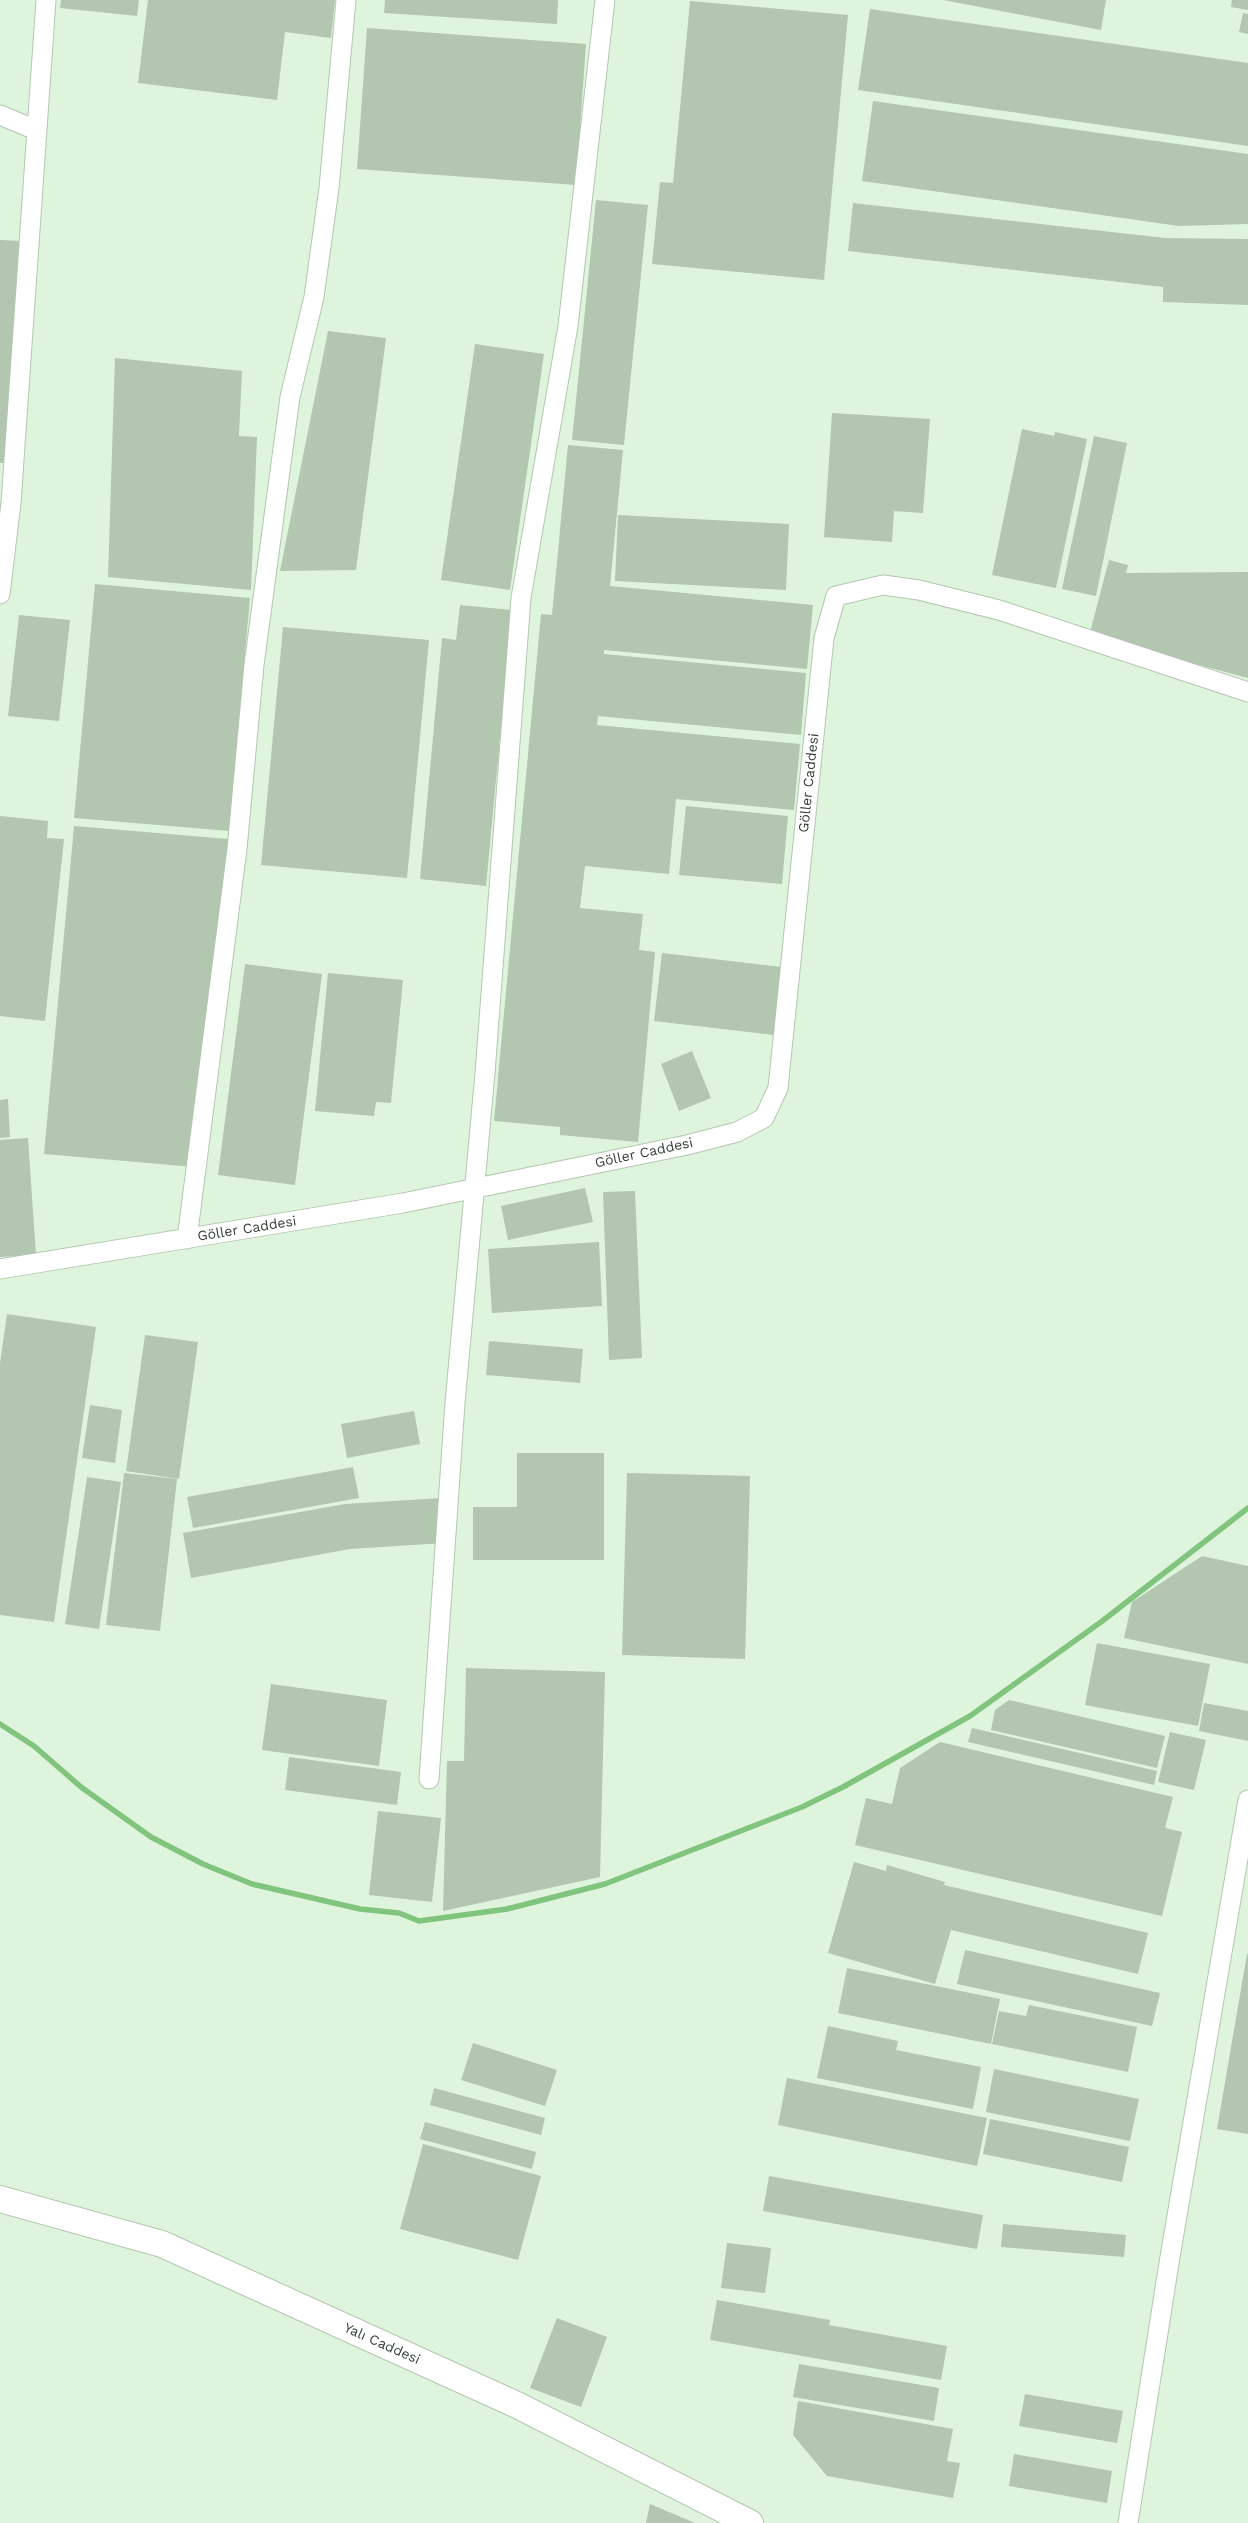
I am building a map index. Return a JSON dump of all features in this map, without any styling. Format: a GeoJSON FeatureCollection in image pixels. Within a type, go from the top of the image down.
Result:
{"type":"FeatureCollection","features":[{"type":"Feature","properties":{"kind":"street"},"geometry":{"type":"LineString","coordinates":[[0,594],[11,503],[46,0]]}},
{"type":"Feature","properties":{"kind":"street"},"geometry":{"type":"LineString","coordinates":[[187,1239],[237,849],[254,665],[290,397],[314,297],[328,197],[346,0]]}},
{"type":"Feature","properties":{"kind":"street"},"geometry":{"type":"LineString","coordinates":[[429,1779],[455,1402],[485,1073],[521,598],[568,326],[605,0]]}},
{"type":"Feature","properties":{"kind":"street"},"geometry":{"type":"LineString","coordinates":[[0,114],[36,130]]}},
{"type":"Feature","properties":{"kind":"street","name":"Göller Caddesi"},"geometry":{"type":"LineString","coordinates":[[0,1269],[403,1203],[687,1145],[737,1132],[764,1118],[778,1088],[824,638],[836,596],[883,585],[919,590],[999,610],[1248,692]]}},
{"type":"Feature","properties":{"kind":"street"},"geometry":{"type":"LineString","coordinates":[[1128,2523],[1170,2257],[1248,1800]]}},
{"type":"Feature","properties":{"kind":"street","name":"Yalı Caddesi"},"geometry":{"type":"LineString","coordinates":[[0,2199],[162,2244],[517,2405],[750,2523]]}},
{"type":"Feature","properties":{"kind":"building"},"geometry":{"type":"Polygon","coordinates":[[[61,0],[139,0],[137,16],[60,8],[61,0]]]}},
{"type":"Feature","properties":{"kind":"building"},"geometry":{"type":"Polygon","coordinates":[[[148,0],[335,0],[331,38],[285,32],[277,100],[138,83],[148,0]]]}},
{"type":"Feature","properties":{"kind":"building"},"geometry":{"type":"Polygon","coordinates":[[[385,0],[558,0],[557,24],[384,13],[385,0]]]}},
{"type":"Feature","properties":{"kind":"building"},"geometry":{"type":"Polygon","coordinates":[[[943,0],[1106,0],[1101,30],[943,0]]]}},
{"type":"Feature","properties":{"kind":"building"},"geometry":{"type":"Polygon","coordinates":[[[1232,0],[1248,0],[1248,10],[1231,7],[1232,0]]]}},
{"type":"Feature","properties":{"kind":"building"},"geometry":{"type":"Polygon","coordinates":[[[690,1],[848,15],[824,280],[652,264],[660,182],[673,183],[690,1]]]}},
{"type":"Feature","properties":{"kind":"building"},"geometry":{"type":"Polygon","coordinates":[[[870,9],[1248,63],[1248,146],[858,90],[870,9]]]}},
{"type":"Feature","properties":{"kind":"building"},"geometry":{"type":"Polygon","coordinates":[[[1243,13],[1248,14],[1248,34],[1239,32],[1243,13]]]}},
{"type":"Feature","properties":{"kind":"building"},"geometry":{"type":"Polygon","coordinates":[[[367,28],[586,44],[576,185],[357,169],[367,28]]]}},
{"type":"Feature","properties":{"kind":"building"},"geometry":{"type":"Polygon","coordinates":[[[873,101],[1248,154],[1248,224],[1179,226],[862,181],[873,101]]]}},
{"type":"Feature","properties":{"kind":"building"},"geometry":{"type":"Polygon","coordinates":[[[596,200],[648,205],[624,445],[572,440],[596,200]]]}},
{"type":"Feature","properties":{"kind":"building"},"geometry":{"type":"Polygon","coordinates":[[[853,203],[1165,238],[1248,239],[1248,305],[1163,302],[1163,287],[848,251],[853,203]]]}},
{"type":"Feature","properties":{"kind":"building"},"geometry":{"type":"Polygon","coordinates":[[[0,240],[21,241],[4,463],[0,463],[0,240]]]}},
{"type":"Feature","properties":{"kind":"building"},"geometry":{"type":"Polygon","coordinates":[[[328,331],[386,338],[356,570],[280,571],[328,331]]]}},
{"type":"Feature","properties":{"kind":"building"},"geometry":{"type":"Polygon","coordinates":[[[475,344],[544,354],[510,590],[441,580],[475,344]]]}},
{"type":"Feature","properties":{"kind":"building"},"geometry":{"type":"Polygon","coordinates":[[[115,358],[242,371],[239,436],[257,437],[251,590],[108,577],[115,358]]]}},
{"type":"Feature","properties":{"kind":"building"},"geometry":{"type":"Polygon","coordinates":[[[832,413],[930,419],[923,513],[894,511],[892,542],[824,537],[832,413]]]}},
{"type":"Feature","properties":{"kind":"building"},"geometry":{"type":"Polygon","coordinates":[[[1022,429],[1054,436],[1055,432],[1087,439],[1056,588],[992,575],[1022,429]]]}},
{"type":"Feature","properties":{"kind":"building"},"geometry":{"type":"Polygon","coordinates":[[[1094,436],[1127,443],[1096,596],[1062,589],[1094,436]]]}},
{"type":"Feature","properties":{"kind":"building"},"geometry":{"type":"Polygon","coordinates":[[[568,445],[623,450],[610,586],[813,605],[807,669],[604,650],[604,654],[806,673],[801,735],[598,716],[597,725],[800,744],[794,810],[676,799],[669,874],[585,866],[580,908],[643,914],[639,950],[655,952],[638,1142],[560,1135],[560,1127],[494,1121],[541,614],[552,615],[568,445]]]}},
{"type":"Feature","properties":{"kind":"building"},"geometry":{"type":"Polygon","coordinates":[[[618,515],[789,524],[786,590],[615,581],[618,515]]]}},
{"type":"Feature","properties":{"kind":"building"},"geometry":{"type":"Polygon","coordinates":[[[1109,560],[1128,565],[1126,573],[1248,572],[1248,678],[1089,636],[1109,560]]]}},
{"type":"Feature","properties":{"kind":"building"},"geometry":{"type":"Polygon","coordinates":[[[95,584],[250,598],[229,831],[74,818],[95,584]]]}},
{"type":"Feature","properties":{"kind":"building"},"geometry":{"type":"Polygon","coordinates":[[[460,605],[512,610],[486,886],[420,879],[442,638],[456,640],[460,605]]]}},
{"type":"Feature","properties":{"kind":"building"},"geometry":{"type":"Polygon","coordinates":[[[19,615],[70,620],[59,721],[8,716],[19,615]]]}},
{"type":"Feature","properties":{"kind":"building"},"geometry":{"type":"Polygon","coordinates":[[[283,627],[429,640],[407,878],[261,865],[283,627]]]}},
{"type":"Feature","properties":{"kind":"building"},"geometry":{"type":"Polygon","coordinates":[[[686,806],[788,816],[782,884],[679,875],[686,806]]]}},
{"type":"Feature","properties":{"kind":"building"},"geometry":{"type":"Polygon","coordinates":[[[0,816],[48,821],[47,838],[64,839],[45,1021],[0,1016],[0,816]]]}},
{"type":"Feature","properties":{"kind":"building"},"geometry":{"type":"Polygon","coordinates":[[[74,826],[228,839],[214,997],[194,1167],[44,1154],[74,826]]]}},
{"type":"Feature","properties":{"kind":"building"},"geometry":{"type":"Polygon","coordinates":[[[662,953],[782,967],[774,1035],[654,1021],[662,953]]]}},
{"type":"Feature","properties":{"kind":"building"},"geometry":{"type":"Polygon","coordinates":[[[245,964],[322,974],[295,1185],[218,1175],[245,964]]]}},
{"type":"Feature","properties":{"kind":"building"},"geometry":{"type":"Polygon","coordinates":[[[328,973],[403,980],[391,1103],[376,1102],[374,1116],[315,1111],[328,973]]]}},
{"type":"Feature","properties":{"kind":"building"},"geometry":{"type":"Polygon","coordinates":[[[692,1051],[711,1098],[679,1111],[661,1064],[692,1051]]]}},
{"type":"Feature","properties":{"kind":"building"},"geometry":{"type":"Polygon","coordinates":[[[8,1099],[10,1137],[0,1138],[0,1100],[8,1099]]]}},
{"type":"Feature","properties":{"kind":"building"},"geometry":{"type":"Polygon","coordinates":[[[28,1138],[36,1255],[0,1257],[0,1140],[28,1138]]]}},
{"type":"Feature","properties":{"kind":"building"},"geometry":{"type":"Polygon","coordinates":[[[585,1188],[593,1222],[508,1240],[501,1206],[585,1188]]]}},
{"type":"Feature","properties":{"kind":"building"},"geometry":{"type":"Polygon","coordinates":[[[635,1191],[642,1358],[609,1360],[603,1192],[635,1191]]]}},
{"type":"Feature","properties":{"kind":"building"},"geometry":{"type":"Polygon","coordinates":[[[599,1242],[602,1306],[492,1313],[488,1249],[599,1242]]]}},
{"type":"Feature","properties":{"kind":"building"},"geometry":{"type":"Polygon","coordinates":[[[7,1314],[96,1327],[54,1622],[0,1615],[0,1363],[7,1314]]]}},
{"type":"Feature","properties":{"kind":"building"},"geometry":{"type":"Polygon","coordinates":[[[145,1335],[198,1342],[179,1479],[126,1471],[145,1335]]]}},
{"type":"Feature","properties":{"kind":"building"},"geometry":{"type":"Polygon","coordinates":[[[489,1341],[583,1349],[580,1383],[486,1375],[489,1341]]]}},
{"type":"Feature","properties":{"kind":"building"},"geometry":{"type":"Polygon","coordinates":[[[90,1405],[122,1410],[115,1463],[82,1458],[90,1405]]]}},
{"type":"Feature","properties":{"kind":"building"},"geometry":{"type":"Polygon","coordinates":[[[414,1411],[420,1444],[347,1458],[341,1424],[414,1411]]]}},
{"type":"Feature","properties":{"kind":"building"},"geometry":{"type":"Polygon","coordinates":[[[517,1453],[604,1453],[604,1560],[473,1560],[473,1507],[517,1507],[517,1453]]]}},
{"type":"Feature","properties":{"kind":"building"},"geometry":{"type":"Polygon","coordinates":[[[353,1467],[359,1498],[193,1528],[187,1497],[353,1467]]]}},
{"type":"Feature","properties":{"kind":"building"},"geometry":{"type":"Polygon","coordinates":[[[124,1473],[177,1479],[160,1631],[106,1625],[124,1473]]]}},
{"type":"Feature","properties":{"kind":"building"},"geometry":{"type":"Polygon","coordinates":[[[627,1473],[750,1476],[745,1659],[622,1655],[627,1473]]]}},
{"type":"Feature","properties":{"kind":"building"},"geometry":{"type":"Polygon","coordinates":[[[87,1477],[121,1482],[99,1629],[65,1624],[87,1477]]]}},
{"type":"Feature","properties":{"kind":"building"},"geometry":{"type":"Polygon","coordinates":[[[441,1498],[444,1543],[350,1549],[191,1578],[183,1533],[345,1504],[441,1498]]]}},
{"type":"Feature","properties":{"kind":"building"},"geometry":{"type":"Polygon","coordinates":[[[1202,1556],[1248,1566],[1248,1664],[1124,1638],[1132,1602],[1202,1556]]]}},
{"type":"Feature","properties":{"kind":"building"},"geometry":{"type":"Polygon","coordinates":[[[1097,1643],[1210,1664],[1198,1726],[1085,1705],[1097,1643]]]}},
{"type":"Feature","properties":{"kind":"building"},"geometry":{"type":"Polygon","coordinates":[[[466,1668],[605,1672],[600,1877],[443,1911],[447,1761],[464,1761],[466,1668]]]}},
{"type":"Feature","properties":{"kind":"building"},"geometry":{"type":"Polygon","coordinates":[[[271,1684],[387,1700],[379,1766],[262,1750],[271,1684]]]}},
{"type":"Feature","properties":{"kind":"building"},"geometry":{"type":"Polygon","coordinates":[[[1009,1700],[1165,1736],[1157,1768],[991,1730],[995,1710],[1009,1700]]]}},
{"type":"Feature","properties":{"kind":"building"},"geometry":{"type":"Polygon","coordinates":[[[1204,1703],[1248,1711],[1248,1741],[1199,1731],[1204,1703]]]}},
{"type":"Feature","properties":{"kind":"building"},"geometry":{"type":"Polygon","coordinates":[[[972,1728],[1157,1771],[1154,1785],[968,1742],[972,1728]]]}},
{"type":"Feature","properties":{"kind":"building"},"geometry":{"type":"Polygon","coordinates":[[[1170,1732],[1206,1740],[1194,1790],[1158,1782],[1170,1732]]]}},
{"type":"Feature","properties":{"kind":"building"},"geometry":{"type":"Polygon","coordinates":[[[940,1742],[1173,1797],[1165,1828],[1182,1832],[1162,1916],[855,1845],[866,1798],[892,1804],[900,1768],[940,1742]]]}},
{"type":"Feature","properties":{"kind":"building"},"geometry":{"type":"Polygon","coordinates":[[[289,1757],[401,1772],[397,1805],[285,1790],[289,1757]]]}},
{"type":"Feature","properties":{"kind":"building"},"geometry":{"type":"Polygon","coordinates":[[[378,1811],[441,1818],[432,1902],[369,1895],[378,1811]]]}},
{"type":"Feature","properties":{"kind":"building"},"geometry":{"type":"Polygon","coordinates":[[[854,1862],[886,1871],[887,1865],[945,1882],[944,1885],[1148,1933],[1138,1974],[951,1930],[935,1984],[828,1953],[854,1862]]]}},
{"type":"Feature","properties":{"kind":"building"},"geometry":{"type":"Polygon","coordinates":[[[965,1950],[1160,1993],[1152,2026],[957,1984],[965,1950]]]}},
{"type":"Feature","properties":{"kind":"building"},"geometry":{"type":"Polygon","coordinates":[[[1248,1954],[1248,2134],[1217,2129],[1248,1954]]]}},
{"type":"Feature","properties":{"kind":"building"},"geometry":{"type":"Polygon","coordinates":[[[847,1968],[1000,1999],[991,2044],[838,2013],[847,1968]]]}},
{"type":"Feature","properties":{"kind":"building"},"geometry":{"type":"Polygon","coordinates":[[[1029,2005],[1137,2027],[1128,2072],[992,2044],[999,2011],[1026,2016],[1029,2005]]]}},
{"type":"Feature","properties":{"kind":"building"},"geometry":{"type":"Polygon","coordinates":[[[828,2026],[898,2041],[896,2050],[981,2067],[973,2109],[817,2078],[828,2026]]]}},
{"type":"Feature","properties":{"kind":"building"},"geometry":{"type":"Polygon","coordinates":[[[473,2043],[557,2070],[545,2106],[461,2080],[473,2043]]]}},
{"type":"Feature","properties":{"kind":"building"},"geometry":{"type":"Polygon","coordinates":[[[994,2069],[1139,2099],[1130,2141],[986,2112],[994,2069]]]}},
{"type":"Feature","properties":{"kind":"building"},"geometry":{"type":"Polygon","coordinates":[[[787,2078],[987,2118],[977,2166],[778,2125],[787,2078]]]}},
{"type":"Feature","properties":{"kind":"building"},"geometry":{"type":"Polygon","coordinates":[[[434,2088],[545,2118],[541,2135],[430,2105],[434,2088]]]}},
{"type":"Feature","properties":{"kind":"building"},"geometry":{"type":"Polygon","coordinates":[[[990,2119],[1129,2147],[1122,2182],[983,2154],[990,2119]]]}},
{"type":"Feature","properties":{"kind":"building"},"geometry":{"type":"Polygon","coordinates":[[[425,2122],[536,2152],[532,2169],[420,2139],[425,2122]]]}},
{"type":"Feature","properties":{"kind":"building"},"geometry":{"type":"Polygon","coordinates":[[[423,2144],[541,2176],[518,2260],[400,2229],[423,2144]]]}},
{"type":"Feature","properties":{"kind":"building"},"geometry":{"type":"Polygon","coordinates":[[[769,2176],[983,2215],[977,2249],[763,2211],[769,2176]]]}},
{"type":"Feature","properties":{"kind":"building"},"geometry":{"type":"Polygon","coordinates":[[[1003,2224],[1126,2235],[1124,2257],[1001,2247],[1003,2224]]]}},
{"type":"Feature","properties":{"kind":"building"},"geometry":{"type":"Polygon","coordinates":[[[727,2243],[771,2248],[765,2293],[721,2288],[727,2243]]]}},
{"type":"Feature","properties":{"kind":"building"},"geometry":{"type":"Polygon","coordinates":[[[717,2300],[830,2320],[829,2325],[947,2346],[941,2380],[710,2340],[717,2300]]]}},
{"type":"Feature","properties":{"kind":"building"},"geometry":{"type":"Polygon","coordinates":[[[557,2318],[607,2337],[581,2407],[530,2388],[557,2318]]]}},
{"type":"Feature","properties":{"kind":"building"},"geometry":{"type":"Polygon","coordinates":[[[799,2364],[939,2388],[934,2421],[793,2397],[799,2364]]]}},
{"type":"Feature","properties":{"kind":"building"},"geometry":{"type":"Polygon","coordinates":[[[1025,2394],[1123,2411],[1117,2443],[1019,2426],[1025,2394]]]}},
{"type":"Feature","properties":{"kind":"building"},"geometry":{"type":"Polygon","coordinates":[[[798,2401],[953,2429],[947,2461],[960,2463],[953,2498],[827,2476],[793,2435],[798,2401]]]}},
{"type":"Feature","properties":{"kind":"building"},"geometry":{"type":"Polygon","coordinates":[[[1014,2454],[1112,2471],[1107,2503],[1009,2486],[1014,2454]]]}},
{"type":"Feature","properties":{"kind":"building"},"geometry":{"type":"Polygon","coordinates":[[[650,2504],[695,2523],[646,2523],[650,2504]]]}},
{"type":"Feature","properties":{"kind":"waterway"},"geometry":{"type":"LineString","coordinates":[[0,1724],[34,1746],[81,1787],[151,1837],[203,1864],[252,1884],[360,1909],[399,1913],[419,1921],[507,1909],[605,1884],[802,1807],[843,1787],[970,1716],[1101,1622],[1248,1508]]}}]}
